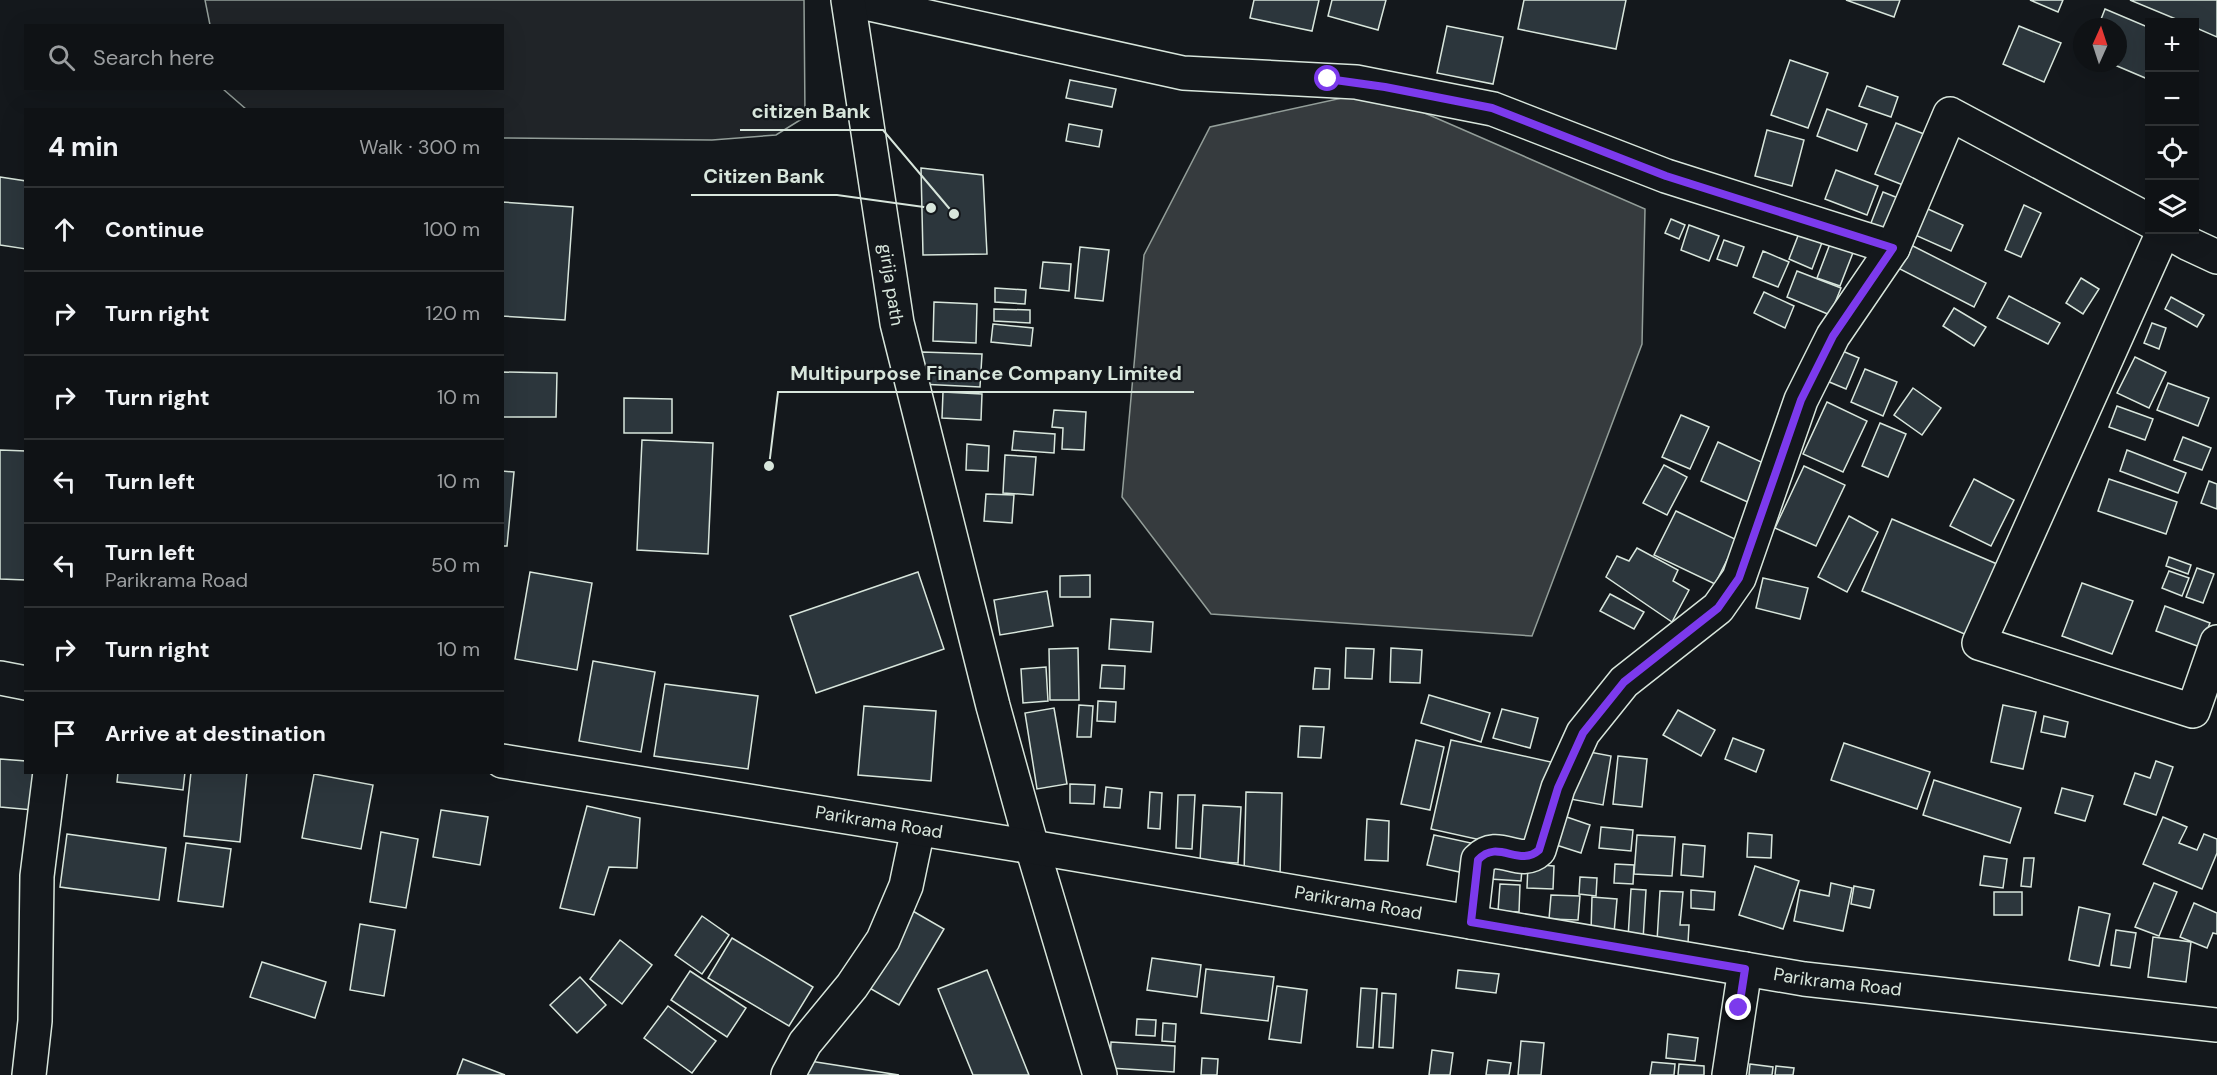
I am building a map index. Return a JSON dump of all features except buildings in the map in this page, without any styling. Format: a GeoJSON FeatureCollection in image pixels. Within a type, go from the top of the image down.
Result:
{"type":"FeatureCollection","features":[{"type":"Feature","properties":{"kind":"street"},"geometry":{"type":"LineString","coordinates":[[850,0],[1183,73],[1356,82],[1492,108],[1666,176],[1893,248]]}},
{"type":"Feature","properties":{"kind":"street","name":"girija path"},"geometry":{"type":"LineString","coordinates":[[850,0],[897,323],[993,706],[1032,847],[1100,1075]]}},
{"type":"Feature","properties":{"kind":"street"},"geometry":{"type":"LineString","coordinates":[[1471,922],[1478,860],[1485,853],[1494,851],[1526,857],[1533,856],[1539,850],[1558,788],[1583,733],[1624,682],[1718,608],[1739,578],[1801,400],[1833,336],[1893,248],[1950,114],[2145,219]]}},
{"type":"Feature","properties":{"kind":"street"},"geometry":{"type":"LineString","coordinates":[[2217,257],[2164,230],[1979,644],[2193,711],[2217,642]]}},
{"type":"Feature","properties":{"kind":"street"},"geometry":{"type":"LineString","coordinates":[[0,678],[24,683]]}},
{"type":"Feature","properties":{"kind":"street","name":"Parikrama Road"},"geometry":{"type":"LineString","coordinates":[[504,761],[1032,847],[1804,979],[2217,1025]]}},
{"type":"Feature","properties":{"kind":"street"},"geometry":{"type":"LineString","coordinates":[[29,1075],[35,1021],[37,876],[50,774]]}},
{"type":"Feature","properties":{"kind":"street"},"geometry":{"type":"LineString","coordinates":[[788,1075],[805,1043],[852,986],[883,940],[906,885],[918,829]]}},
{"type":"Feature","properties":{"kind":"street"},"geometry":{"type":"LineString","coordinates":[[1729,1075],[1745,969]]}},
{"type":"Feature","properties":{"kind":"shaded area"},"geometry":{"type":"Polygon","coordinates":[[[205,0],[804,0],[805,117],[776,135],[712,140],[504,138],[504,108],[245,108],[224,90],[504,90],[504,24],[210,24],[205,0]]]}},
{"type":"Feature","properties":{"kind":"shaded area"},"geometry":{"type":"Polygon","coordinates":[[[1374,91],[1645,209],[1642,344],[1532,636],[1211,614],[1122,497],[1144,255],[1210,127],[1374,91]]]}},
{"type":"Feature","properties":{"kind":"place","name":"Citizen Bank"},"geometry":{"type":"Point","coordinates":[931,208]}},
{"type":"Feature","properties":{"kind":"place","name":"citizen Bank"},"geometry":{"type":"Point","coordinates":[954,214]}},
{"type":"Feature","properties":{"kind":"place","name":"Multipurpose Finance Company Limited"},"geometry":{"type":"Point","coordinates":[769,466]}},
{"type":"Feature","properties":{"kind":"route"},"geometry":{"type":"LineString","coordinates":[[1328,79],[1385,87],[1492,108],[1666,176],[1893,248],[1833,336],[1801,400],[1739,578],[1718,608],[1624,682],[1583,733],[1558,788],[1539,850],[1533,856],[1526,857],[1494,851],[1485,853],[1478,860],[1471,922],[1745,969],[1739,1008]]}}]}
